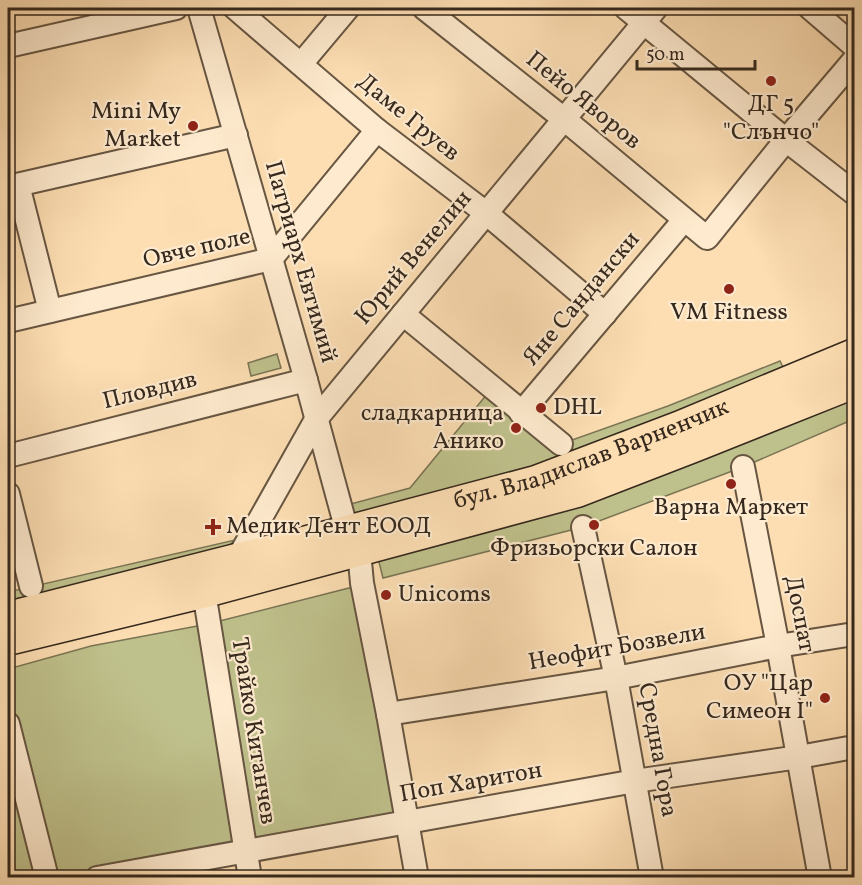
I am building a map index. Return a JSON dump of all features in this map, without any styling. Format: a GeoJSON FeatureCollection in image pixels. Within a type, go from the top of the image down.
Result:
{"type":"FeatureCollection","features":[{"type":"Feature","properties":{"kind":"main road","name":"бул. Владислав Варненчик"},"geometry":{"type":"LineString","coordinates":[[8,640],[204,592],[536,481],[678,427],[855,354]]}},
{"type":"Feature","properties":{"kind":"main road","name":"бул. Владислав Варненчик"},"geometry":{"type":"LineString","coordinates":[[8,617],[237,560],[353,541],[577,492],[855,383]]}},
{"type":"Feature","properties":{"kind":"street"},"geometry":{"type":"LineString","coordinates":[[8,46],[176,8]]}},
{"type":"Feature","properties":{"kind":"street","name":"Патриарх Евтимий"},"geometry":{"type":"LineString","coordinates":[[199,8],[353,541],[388,714],[417,878]]}},
{"type":"Feature","properties":{"kind":"street","name":"Даме Груев"},"geometry":{"type":"LineString","coordinates":[[236,8],[377,130],[486,213],[605,314]]}},
{"type":"Feature","properties":{"kind":"street"},"geometry":{"type":"LineString","coordinates":[[301,64],[348,8]]}},
{"type":"Feature","properties":{"kind":"street","name":"Пейо Яворов"},"geometry":{"type":"LineString","coordinates":[[424,8],[564,119],[707,238],[786,140]]}},
{"type":"Feature","properties":{"kind":"street"},"geometry":{"type":"LineString","coordinates":[[626,8],[650,15],[786,140],[855,193]]}},
{"type":"Feature","properties":{"kind":"street"},"geometry":{"type":"LineString","coordinates":[[810,8],[855,46]]}},
{"type":"Feature","properties":{"kind":"street","name":"Юрий Венелин"},"geometry":{"type":"LineString","coordinates":[[237,560],[317,418],[650,15]]}},
{"type":"Feature","properties":{"kind":"street"},"geometry":{"type":"LineString","coordinates":[[786,140],[855,60]]}},
{"type":"Feature","properties":{"kind":"street","name":"Овче поле"},"geometry":{"type":"LineString","coordinates":[[8,321],[271,259],[377,130]]}},
{"type":"Feature","properties":{"kind":"street"},"geometry":{"type":"LineString","coordinates":[[50,311],[13,186],[236,135]]}},
{"type":"Feature","properties":{"kind":"street","name":"Яне Сандански"},"geometry":{"type":"LineString","coordinates":[[522,413],[684,220]]}},
{"type":"Feature","properties":{"kind":"street"},"geometry":{"type":"LineString","coordinates":[[403,314],[561,444]]}},
{"type":"Feature","properties":{"kind":"street","name":"Пловдив"},"geometry":{"type":"LineString","coordinates":[[8,456],[306,380]]}},
{"type":"Feature","properties":{"kind":"street","name":"Доспат"},"geometry":{"type":"LineString","coordinates":[[743,467],[820,878]]}},
{"type":"Feature","properties":{"kind":"street"},"geometry":{"type":"LineString","coordinates":[[8,494],[31,586]]}},
{"type":"Feature","properties":{"kind":"street","name":"Средна Гора"},"geometry":{"type":"LineString","coordinates":[[583,526],[616,678],[652,878]]}},
{"type":"Feature","properties":{"kind":"street","name":"Трайко Китанчев"},"geometry":{"type":"LineString","coordinates":[[204,592],[250,878]]}},
{"type":"Feature","properties":{"kind":"street","name":"Неофит Бозвели"},"geometry":{"type":"LineString","coordinates":[[388,714],[616,678],[778,646],[855,634]]}},
{"type":"Feature","properties":{"kind":"street"},"geometry":{"type":"LineString","coordinates":[[8,724],[47,878]]}},
{"type":"Feature","properties":{"kind":"street","name":"Поп Харитон"},"geometry":{"type":"LineString","coordinates":[[97,878],[635,781],[855,747]]}},
{"type":"Feature","properties":{"kind":"green space"},"geometry":{"type":"Polygon","coordinates":[[[277,354],[281,368],[251,376],[248,363],[277,354]]]}},
{"type":"Feature","properties":{"kind":"green space"},"geometry":{"type":"Polygon","coordinates":[[[780,361],[786,373],[432,503],[351,524],[347,505],[410,488],[492,388],[561,444],[668,406],[780,361]]]}},
{"type":"Feature","properties":{"kind":"green space"},"geometry":{"type":"Polygon","coordinates":[[[854,391],[854,419],[743,467],[583,527],[383,578],[377,554],[854,391]]]}},
{"type":"Feature","properties":{"kind":"green space"},"geometry":{"type":"Polygon","coordinates":[[[235,540],[212,561],[8,610],[8,592],[235,540]]]}},
{"type":"Feature","properties":{"kind":"green space"},"geometry":{"type":"Polygon","coordinates":[[[353,587],[407,822],[97,877],[8,878],[8,669],[91,646],[208,624],[353,587]]]}},
{"type":"Feature","properties":{"kind":"place","name":"ДГ 5 \"Слънчо\""},"geometry":{"type":"Point","coordinates":[771,81]}},
{"type":"Feature","properties":{"kind":"place","name":"Mini My Market"},"geometry":{"type":"Point","coordinates":[193,126]}},
{"type":"Feature","properties":{"kind":"place","name":"VM Fitness"},"geometry":{"type":"Point","coordinates":[729,289]}},
{"type":"Feature","properties":{"kind":"place","name":"DHL"},"geometry":{"type":"Point","coordinates":[541,408]}},
{"type":"Feature","properties":{"kind":"place","name":"сладкарница Анико"},"geometry":{"type":"Point","coordinates":[516,428]}},
{"type":"Feature","properties":{"kind":"place","name":"Варна Маркет"},"geometry":{"type":"Point","coordinates":[731,484]}},
{"type":"Feature","properties":{"kind":"place","name":"Фризьорски Салон"},"geometry":{"type":"Point","coordinates":[594,525]}},
{"type":"Feature","properties":{"kind":"place","name":"Медик Дент ЕООД"},"geometry":{"type":"Point","coordinates":[213,527]}},
{"type":"Feature","properties":{"kind":"place","name":"Unicoms"},"geometry":{"type":"Point","coordinates":[386,595]}},
{"type":"Feature","properties":{"kind":"place","name":"ОУ \"Цар Симеон I\""},"geometry":{"type":"Point","coordinates":[825,698]}}]}
